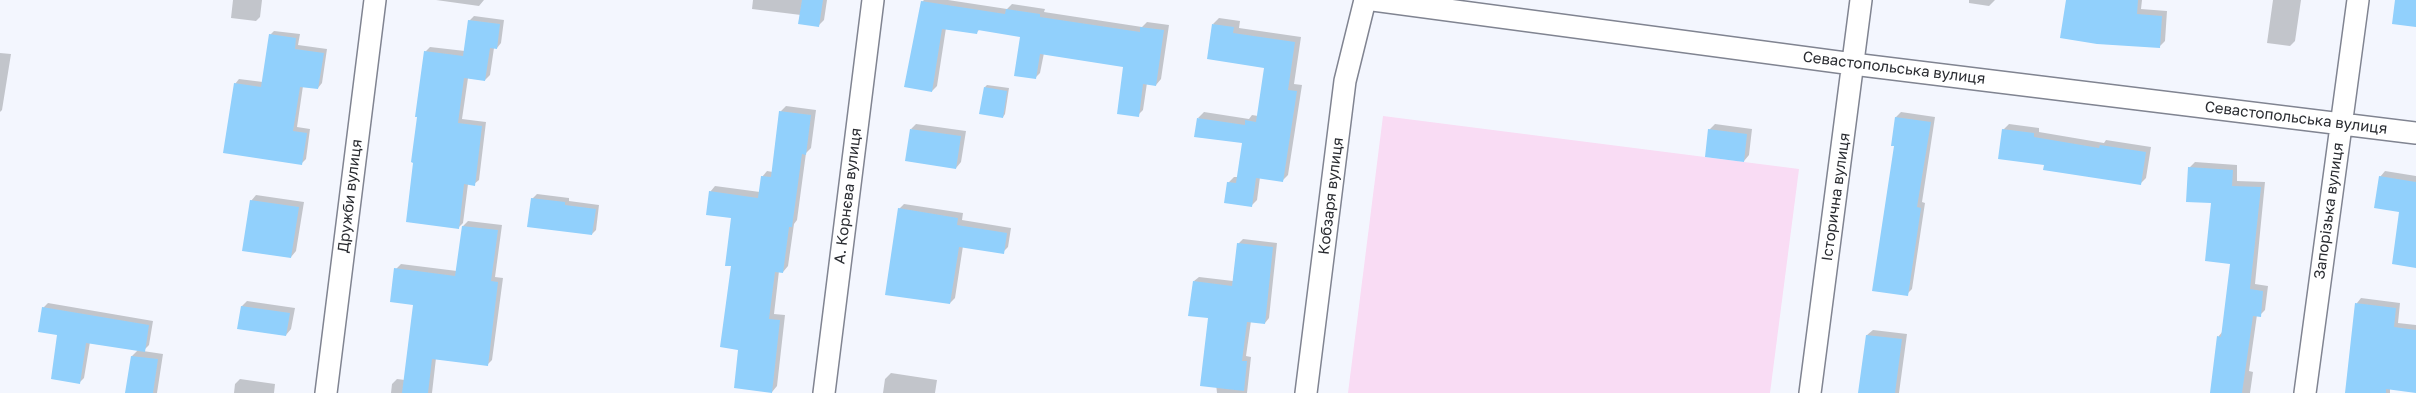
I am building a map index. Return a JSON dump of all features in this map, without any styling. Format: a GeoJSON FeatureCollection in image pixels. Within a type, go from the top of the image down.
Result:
{"type":"FeatureCollection","features":[{"type":"Feature","properties":{"kind":"street","name":"Дружби вулиця"},"geometry":{"type":"LineString","coordinates":[[326,393],[375,0]]}},
{"type":"Feature","properties":{"kind":"street","name":"А. Корнєва вулиця"},"geometry":{"type":"LineString","coordinates":[[824,393],[873,0]]}},
{"type":"Feature","properties":{"kind":"street","name":"Кобзаря вулиця"},"geometry":{"type":"LineString","coordinates":[[1306,393],[1345,81],[1365,0]]}},
{"type":"Feature","properties":{"kind":"street","name":"Севастопольська вулиця"},"geometry":{"type":"LineString","coordinates":[[1373,0],[1853,64],[2416,133]]}},
{"type":"Feature","properties":{"kind":"street","name":"Історична вулиця"},"geometry":{"type":"LineString","coordinates":[[1810,393],[1861,0]]}},
{"type":"Feature","properties":{"kind":"street","name":"Запорізька вулиця"},"geometry":{"type":"LineString","coordinates":[[2305,393],[2358,0]]}},
{"type":"Feature","properties":{"kind":"shaded area"},"geometry":{"type":"Polygon","coordinates":[[[1383,116],[1799,169],[1770,393],[1348,393],[1383,116]]]}},
{"type":"Feature","properties":{"kind":"building"},"geometry":{"type":"Polygon","coordinates":[[[802,0],[823,0],[819,27],[798,24],[802,0]]]}},
{"type":"Feature","properties":{"kind":"building"},"geometry":{"type":"Polygon","coordinates":[[[2066,0],[2138,0],[2137,14],[2162,16],[2160,48],[2097,44],[2060,38],[2066,0]]]}},
{"type":"Feature","properties":{"kind":"building"},"geometry":{"type":"Polygon","coordinates":[[[2395,0],[2416,0],[2416,27],[2392,24],[2395,0]]]}},
{"type":"Feature","properties":{"kind":"building"},"geometry":{"type":"Polygon","coordinates":[[[921,1],[1005,14],[1006,9],[1040,14],[1040,17],[1140,32],[1140,27],[1164,30],[1156,86],[1143,84],[1139,117],[1117,114],[1123,67],[1040,54],[1036,79],[1014,76],[1020,37],[978,30],[977,34],[942,29],[932,92],[904,87],[921,1]]]}},
{"type":"Feature","properties":{"kind":"building"},"geometry":{"type":"Polygon","coordinates":[[[468,20],[500,24],[497,49],[490,48],[485,81],[464,78],[458,123],[482,126],[475,186],[464,184],[459,229],[406,222],[417,117],[415,117],[424,51],[463,56],[468,20]]]}},
{"type":"Feature","properties":{"kind":"building"},"geometry":{"type":"Polygon","coordinates":[[[1212,24],[1234,27],[1233,33],[1295,42],[1288,90],[1297,91],[1283,182],[1256,178],[1252,207],[1224,203],[1227,182],[1236,183],[1242,143],[1194,137],[1197,118],[1245,125],[1245,120],[1256,122],[1264,68],[1207,59],[1212,24]]]}},
{"type":"Feature","properties":{"kind":"building"},"geometry":{"type":"Polygon","coordinates":[[[269,34],[296,38],[295,49],[324,53],[318,89],[300,87],[293,131],[307,133],[302,165],[223,153],[234,83],[261,87],[269,34]]]}},
{"type":"Feature","properties":{"kind":"building"},"geometry":{"type":"Polygon","coordinates":[[[984,87],[1007,91],[1003,118],[979,114],[984,87]]]}},
{"type":"Feature","properties":{"kind":"building"},"geometry":{"type":"Polygon","coordinates":[[[779,111],[811,115],[806,155],[802,154],[792,227],[789,227],[783,273],[775,272],[769,319],[780,320],[772,393],[734,388],[738,350],[720,347],[731,266],[725,266],[731,218],[706,215],[709,191],[758,198],[761,176],[771,177],[779,111]]]}},
{"type":"Feature","properties":{"kind":"building"},"geometry":{"type":"Polygon","coordinates":[[[1895,117],[1931,122],[1917,207],[1921,208],[1908,296],[1872,291],[1894,146],[1891,146],[1895,117]]]}},
{"type":"Feature","properties":{"kind":"building"},"geometry":{"type":"Polygon","coordinates":[[[910,129],[961,136],[956,169],[905,161],[910,129]]]}},
{"type":"Feature","properties":{"kind":"building"},"geometry":{"type":"Polygon","coordinates":[[[1708,129],[1747,134],[1744,162],[1705,157],[1708,129]]]}},
{"type":"Feature","properties":{"kind":"building"},"geometry":{"type":"Polygon","coordinates":[[[2002,129],[2034,133],[2034,137],[2099,148],[2100,145],[2146,152],[2141,185],[2043,170],[2044,165],[1998,159],[2002,129]]]}},
{"type":"Feature","properties":{"kind":"building"},"geometry":{"type":"Polygon","coordinates":[[[2188,167],[2233,170],[2232,186],[2261,187],[2250,289],[2263,291],[2261,317],[2253,316],[2242,393],[2210,393],[2217,336],[2221,337],[2230,264],[2205,261],[2211,203],[2186,202],[2188,167]]]}},
{"type":"Feature","properties":{"kind":"building"},"geometry":{"type":"Polygon","coordinates":[[[2379,176],[2416,182],[2416,268],[2392,264],[2399,212],[2374,208],[2379,176]]]}},
{"type":"Feature","properties":{"kind":"building"},"geometry":{"type":"Polygon","coordinates":[[[531,198],[565,202],[565,205],[596,209],[592,235],[527,227],[531,198]]]}},
{"type":"Feature","properties":{"kind":"building"},"geometry":{"type":"Polygon","coordinates":[[[250,200],[299,207],[291,258],[242,251],[250,200]]]}},
{"type":"Feature","properties":{"kind":"building"},"geometry":{"type":"Polygon","coordinates":[[[898,208],[958,218],[957,225],[1007,233],[1004,254],[959,247],[950,304],[885,295],[898,208]]]}},
{"type":"Feature","properties":{"kind":"building"},"geometry":{"type":"Polygon","coordinates":[[[462,226],[498,230],[491,281],[498,282],[488,366],[432,359],[428,393],[402,393],[413,305],[390,302],[394,268],[455,276],[462,226]]]}},
{"type":"Feature","properties":{"kind":"building"},"geometry":{"type":"Polygon","coordinates":[[[1237,243],[1273,247],[1265,324],[1247,322],[1242,361],[1247,361],[1244,391],[1200,386],[1208,318],[1188,316],[1193,281],[1232,286],[1237,243]]]}},
{"type":"Feature","properties":{"kind":"building"},"geometry":{"type":"Polygon","coordinates":[[[2355,303],[2396,308],[2394,327],[2416,330],[2416,393],[2386,389],[2386,393],[2345,393],[2355,303]]]}},
{"type":"Feature","properties":{"kind":"building"},"geometry":{"type":"Polygon","coordinates":[[[241,306],[290,313],[286,336],[237,329],[241,306]]]}},
{"type":"Feature","properties":{"kind":"building"},"geometry":{"type":"Polygon","coordinates":[[[42,307],[149,325],[145,352],[86,343],[80,384],[51,379],[57,335],[38,332],[42,307]]]}},
{"type":"Feature","properties":{"kind":"building"},"geometry":{"type":"Polygon","coordinates":[[[1866,335],[1902,339],[1895,393],[1858,393],[1866,335]]]}},
{"type":"Feature","properties":{"kind":"building"},"geometry":{"type":"Polygon","coordinates":[[[131,356],[158,359],[153,393],[125,393],[131,356]]]}}]}
